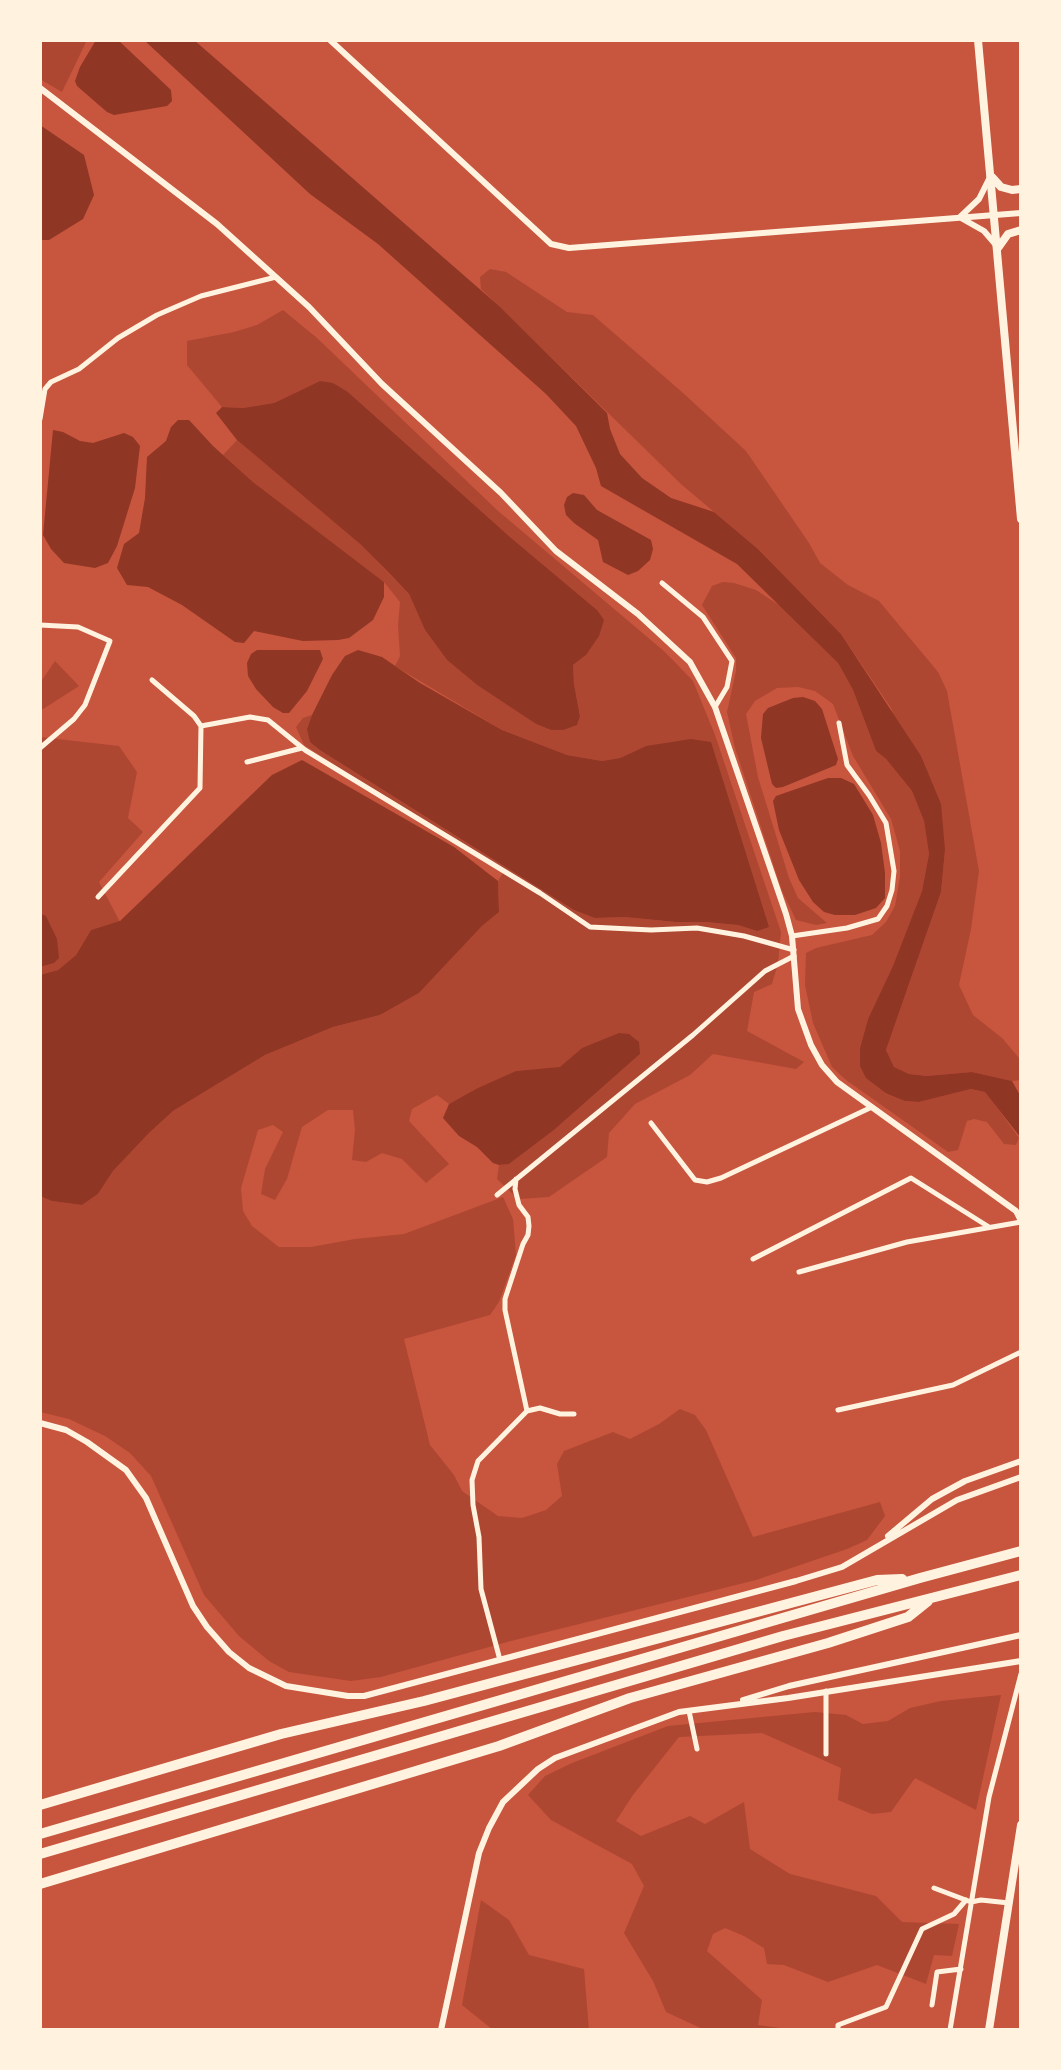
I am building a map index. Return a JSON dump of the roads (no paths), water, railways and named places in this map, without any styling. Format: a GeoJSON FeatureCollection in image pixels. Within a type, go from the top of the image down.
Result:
{"type":"FeatureCollection","features":[{"type":"Feature","properties":{"kind":"highway"},"geometry":{"type":"LineString","coordinates":[[40,1834],[1021,1551]]}},
{"type":"Feature","properties":{"kind":"highway"},"geometry":{"type":"LineString","coordinates":[[40,1854],[783,1636],[1021,1575]]}},
{"type":"Feature","properties":{"kind":"highway"},"geometry":{"type":"LineString","coordinates":[[40,1805],[281,1734],[424,1701],[743,1614],[877,1580],[920,1578]]}},
{"type":"Feature","properties":{"kind":"highway"},"geometry":{"type":"LineString","coordinates":[[40,1884],[499,1746],[629,1698],[840,1639],[908,1617],[932,1598]]}},
{"type":"Feature","properties":{"kind":"main road"},"geometry":{"type":"LineString","coordinates":[[978,40],[1021,519]]}},
{"type":"Feature","properties":{"kind":"main road"},"geometry":{"type":"LineString","coordinates":[[991,174],[1001,187],[1021,189]]}},
{"type":"Feature","properties":{"kind":"main road"},"geometry":{"type":"LineString","coordinates":[[998,248],[1008,234],[1021,230]]}},
{"type":"Feature","properties":{"kind":"main road"},"geometry":{"type":"LineString","coordinates":[[989,2030],[1021,1825]]}},
{"type":"Feature","properties":{"kind":"street"},"geometry":{"type":"LineString","coordinates":[[330,40],[551,244],[569,248],[1021,213]]}},
{"type":"Feature","properties":{"kind":"street"},"geometry":{"type":"LineString","coordinates":[[40,88],[217,224],[309,307],[382,384],[501,493],[556,551],[638,614],[690,662],[715,707],[792,936],[798,1009],[811,1045],[822,1065],[837,1082],[1016,1211],[1021,1221],[908,1242],[799,1272]]}},
{"type":"Feature","properties":{"kind":"street"},"geometry":{"type":"LineString","coordinates":[[959,218],[979,199],[991,174]]}},
{"type":"Feature","properties":{"kind":"street"},"geometry":{"type":"LineString","coordinates":[[959,218],[984,231],[998,248]]}},
{"type":"Feature","properties":{"kind":"street"},"geometry":{"type":"LineString","coordinates":[[40,419],[45,388],[51,382],[79,369],[118,338],[157,314],[201,296],[276,277]]}},
{"type":"Feature","properties":{"kind":"street"},"geometry":{"type":"LineString","coordinates":[[662,583],[702,617],[732,661],[727,687],[715,707]]}},
{"type":"Feature","properties":{"kind":"street"},"geometry":{"type":"LineString","coordinates":[[40,625],[78,627],[110,641],[85,705],[74,719],[40,748]]}},
{"type":"Feature","properties":{"kind":"street"},"geometry":{"type":"LineString","coordinates":[[98,897],[200,788],[201,726],[194,716],[152,680]]}},
{"type":"Feature","properties":{"kind":"street"},"geometry":{"type":"LineString","coordinates":[[201,726],[250,717],[268,720],[302,748],[540,893],[590,927],[651,930],[697,928],[744,936],[794,953]]}},
{"type":"Feature","properties":{"kind":"street"},"geometry":{"type":"LineString","coordinates":[[792,936],[847,928],[878,919],[887,906],[892,890],[894,871],[886,823],[847,765],[839,723]]}},
{"type":"Feature","properties":{"kind":"street"},"geometry":{"type":"LineString","coordinates":[[247,762],[302,748]]}},
{"type":"Feature","properties":{"kind":"street"},"geometry":{"type":"LineString","coordinates":[[497,1195],[693,1034],[765,971],[794,953]]}},
{"type":"Feature","properties":{"kind":"street"},"geometry":{"type":"LineString","coordinates":[[651,1124],[695,1180],[707,1182],[721,1178],[872,1107]]}},
{"type":"Feature","properties":{"kind":"street"},"geometry":{"type":"LineString","coordinates":[[753,1259],[911,1178],[989,1227]]}},
{"type":"Feature","properties":{"kind":"street"},"geometry":{"type":"LineString","coordinates":[[516,1179],[515,1189],[519,1205],[528,1217],[529,1226],[505,1299],[505,1310],[527,1411]]}},
{"type":"Feature","properties":{"kind":"street"},"geometry":{"type":"LineString","coordinates":[[838,1410],[953,1385],[1021,1352]]}},
{"type":"Feature","properties":{"kind":"street"},"geometry":{"type":"LineString","coordinates":[[500,1660],[481,1589],[479,1537],[472,1480],[478,1461],[527,1411],[540,1409],[574,1414]]}},
{"type":"Feature","properties":{"kind":"street"},"geometry":{"type":"LineString","coordinates":[[40,1423],[65,1430],[126,1470],[146,1498],[193,1606],[229,1652],[249,1668],[286,1686],[348,1696],[365,1696],[842,1567],[957,1500],[1021,1476]]}},
{"type":"Feature","properties":{"kind":"street"},"geometry":{"type":"LineString","coordinates":[[881,1542],[932,1499],[965,1481],[1021,1461]]}},
{"type":"Feature","properties":{"kind":"street"},"geometry":{"type":"LineString","coordinates":[[734,1704],[789,1686],[1021,1634]]}},
{"type":"Feature","properties":{"kind":"street"},"geometry":{"type":"LineString","coordinates":[[441,2030],[479,1853],[489,1828],[503,1802],[538,1769],[555,1758],[627,1730],[689,1711],[1021,1661]]}},
{"type":"Feature","properties":{"kind":"street"},"geometry":{"type":"LineString","coordinates":[[950,2030],[969,1901],[989,1797],[1021,1674]]}},
{"type":"Feature","properties":{"kind":"street"},"geometry":{"type":"LineString","coordinates":[[825,1692],[826,1754]]}},
{"type":"Feature","properties":{"kind":"street"},"geometry":{"type":"LineString","coordinates":[[689,1711],[697,1749]]}},
{"type":"Feature","properties":{"kind":"street"},"geometry":{"type":"LineString","coordinates":[[934,1888],[969,1901],[1009,1903]]}},
{"type":"Feature","properties":{"kind":"street"},"geometry":{"type":"LineString","coordinates":[[838,2030],[838,2025],[886,2007],[922,1929],[954,1914],[969,1901]]}},
{"type":"Feature","properties":{"kind":"street"},"geometry":{"type":"LineString","coordinates":[[932,2005],[937,1972],[961,1969]]}}]}
